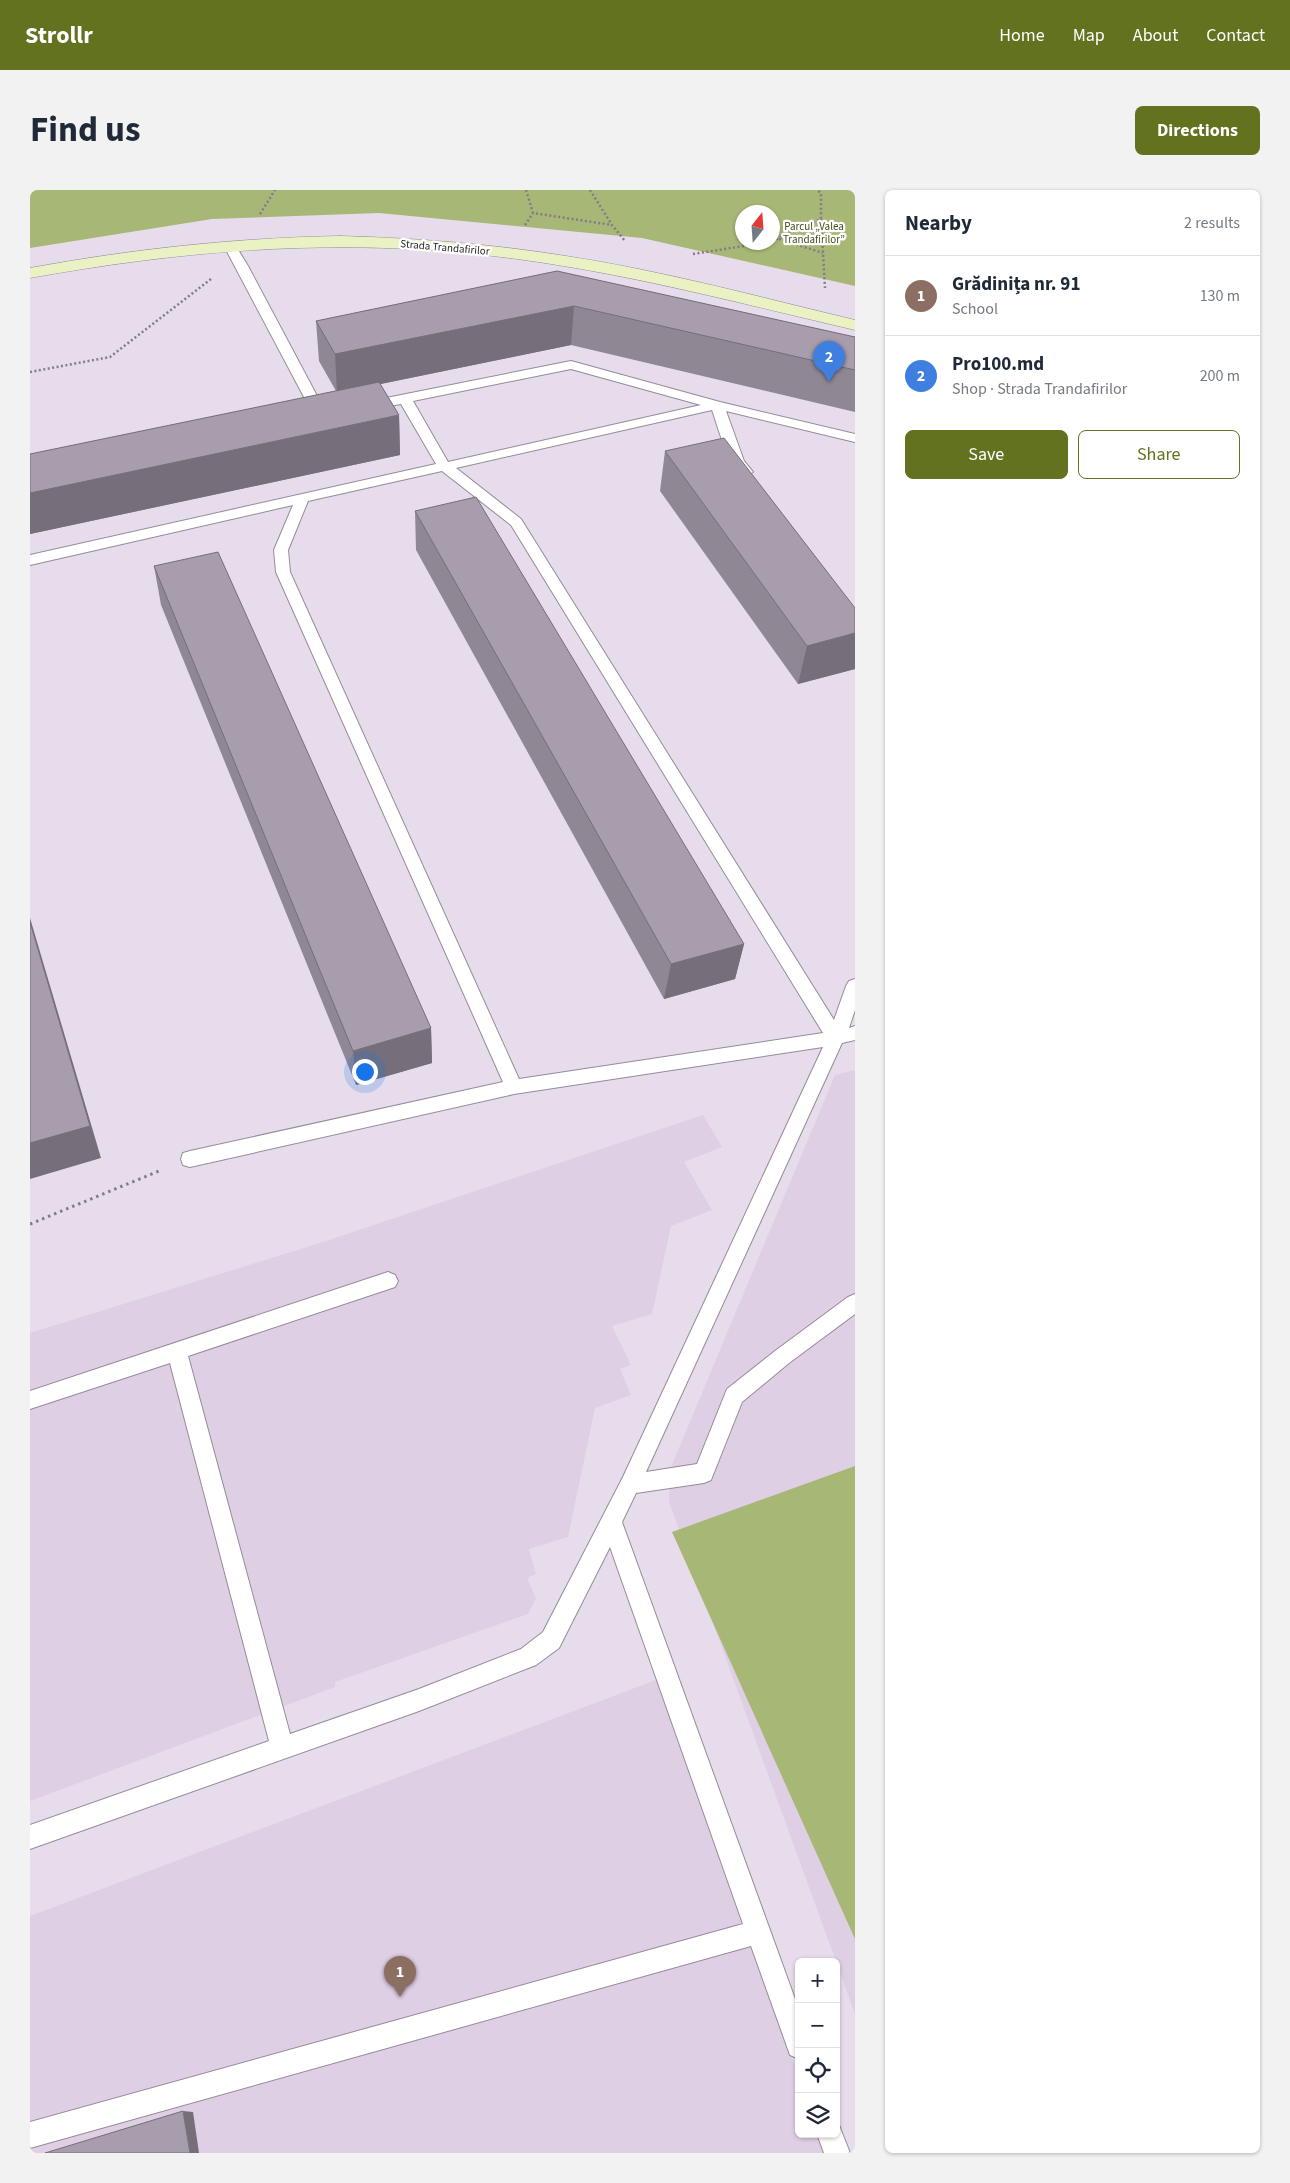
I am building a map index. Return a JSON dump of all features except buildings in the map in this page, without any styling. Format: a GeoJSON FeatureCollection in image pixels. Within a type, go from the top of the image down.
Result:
{"type":"FeatureCollection","features":[{"type":"Feature","properties":{"kind":"main road","name":"Strada Trandafirilor"},"geometry":{"type":"LineString","coordinates":[[30,273],[105,260],[230,246],[337,241],[421,243],[509,252],[602,268],[855,325]]}},
{"type":"Feature","properties":{"kind":"lane"},"geometry":{"type":"LineString","coordinates":[[230,246],[320,414],[405,399],[571,365],[717,405],[855,438]]}},
{"type":"Feature","properties":{"kind":"lane"},"geometry":{"type":"LineString","coordinates":[[405,399],[443,465],[516,522],[845,1036]]}},
{"type":"Feature","properties":{"kind":"lane"},"geometry":{"type":"LineString","coordinates":[[30,560],[443,465],[717,405]]}},
{"type":"Feature","properties":{"kind":"lane"},"geometry":{"type":"LineString","coordinates":[[717,405],[738,462],[756,485]]}},
{"type":"Feature","properties":{"kind":"lane"},"geometry":{"type":"LineString","coordinates":[[303,498],[280,550],[283,572],[514,1087]]}},
{"type":"Feature","properties":{"kind":"lane"},"geometry":{"type":"LineString","coordinates":[[30,1837],[419,1700],[528,1657],[551,1640],[612,1523],[845,1036],[855,986]]}},
{"type":"Feature","properties":{"kind":"lane"},"geometry":{"type":"LineString","coordinates":[[190,1159],[514,1087],[845,1036]]}},
{"type":"Feature","properties":{"kind":"lane"},"geometry":{"type":"LineString","coordinates":[[30,1400],[388,1281]]}},
{"type":"Feature","properties":{"kind":"lane"},"geometry":{"type":"LineString","coordinates":[[630,1484],[704,1473],[734,1396],[855,1302]]}},
{"type":"Feature","properties":{"kind":"lane"},"geometry":{"type":"LineString","coordinates":[[177,1351],[282,1748]]}},
{"type":"Feature","properties":{"kind":"lane"},"geometry":{"type":"LineString","coordinates":[[612,1523],[795,2035]]}},
{"type":"Feature","properties":{"kind":"lane"},"geometry":{"type":"LineString","coordinates":[[30,2136],[758,1932]]}},
{"type":"Feature","properties":{"kind":"lane"},"geometry":{"type":"LineString","coordinates":[[831,2138],[837,2153]]}},
{"type":"Feature","properties":{"kind":"path"},"geometry":{"type":"LineString","coordinates":[[256,221],[275,190]]}},
{"type":"Feature","properties":{"kind":"path"},"geometry":{"type":"LineString","coordinates":[[526,190],[533,213]]}},
{"type":"Feature","properties":{"kind":"path"},"geometry":{"type":"LineString","coordinates":[[590,190],[612,225],[630,248]]}},
{"type":"Feature","properties":{"kind":"path"},"geometry":{"type":"LineString","coordinates":[[817,190],[821,193],[826,292]]}},
{"type":"Feature","properties":{"kind":"path"},"geometry":{"type":"LineString","coordinates":[[533,213],[612,225]]}},
{"type":"Feature","properties":{"kind":"path"},"geometry":{"type":"LineString","coordinates":[[521,231],[533,213]]}},
{"type":"Feature","properties":{"kind":"path"},"geometry":{"type":"LineString","coordinates":[[780,238],[821,219]]}},
{"type":"Feature","properties":{"kind":"path"},"geometry":{"type":"LineString","coordinates":[[780,240],[823,253]]}},
{"type":"Feature","properties":{"kind":"path"},"geometry":{"type":"LineString","coordinates":[[689,255],[735,248]]}},
{"type":"Feature","properties":{"kind":"path"},"geometry":{"type":"LineString","coordinates":[[30,372],[110,356],[228,267],[242,266]]}},
{"type":"Feature","properties":{"kind":"path"},"geometry":{"type":"LineString","coordinates":[[30,1224],[190,1159]]}},
{"type":"Feature","properties":{"kind":"shaded area"},"geometry":{"type":"Polygon","coordinates":[[[855,1070],[855,2014],[840,1973],[840,1958],[835,1958],[669,1502],[671,1467],[835,1075],[855,1070]]]}},
{"type":"Feature","properties":{"kind":"shaded area"},"geometry":{"type":"Polygon","coordinates":[[[703,1115],[722,1147],[684,1162],[712,1210],[671,1226],[652,1314],[612,1326],[631,1365],[620,1369],[631,1395],[595,1408],[568,1537],[529,1549],[536,1574],[527,1578],[536,1598],[528,1614],[335,1682],[335,1687],[30,1801],[30,1333],[326,1241],[703,1115]]]}},
{"type":"Feature","properties":{"kind":"shaded area"},"geometry":{"type":"Polygon","coordinates":[[[656,1680],[795,2067],[795,2138],[820,2138],[826,2153],[30,2153],[30,1916],[656,1680]]]}},
{"type":"Feature","properties":{"kind":"green space","name":"Parcul „Valea Trandafirilor”"},"geometry":{"type":"Polygon","coordinates":[[[30,190],[855,190],[855,286],[642,238],[379,213],[212,219],[30,248],[30,190]]]}},
{"type":"Feature","properties":{"kind":"green space"},"geometry":{"type":"Polygon","coordinates":[[[855,1466],[855,1939],[672,1532],[855,1466]]]}},
{"type":"Feature","properties":{"kind":"place","name":"Pro100.md"},"geometry":{"type":"Point","coordinates":[829,382]}},
{"type":"Feature","properties":{"kind":"place","name":"Grădinița nr. 91"},"geometry":{"type":"Point","coordinates":[400,1997]}}]}
